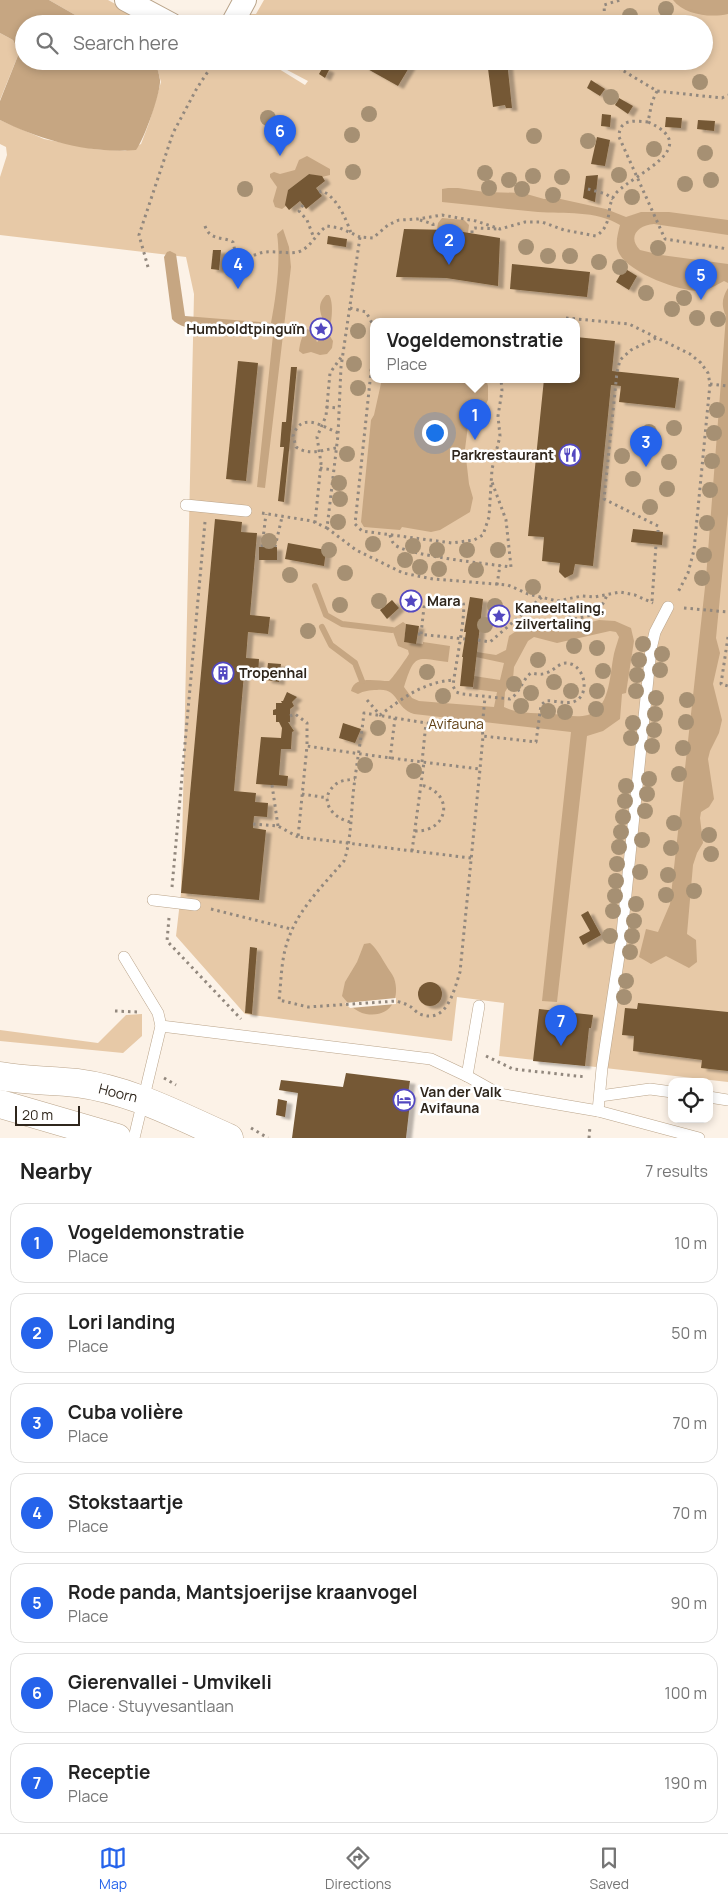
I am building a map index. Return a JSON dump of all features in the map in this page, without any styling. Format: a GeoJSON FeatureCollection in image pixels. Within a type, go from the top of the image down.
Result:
{"type":"FeatureCollection","features":[{"type":"Feature","properties":{"kind":"main road","name":"Hoorn"},"geometry":{"type":"LineString","coordinates":[[0,1076],[19,1080],[77,1083],[128,1094],[144,1099],[229,1138]]}},
{"type":"Feature","properties":{"kind":"main road"},"geometry":{"type":"LineString","coordinates":[[0,1104],[117,1138]]}},
{"type":"Feature","properties":{"kind":"street"},"geometry":{"type":"LineString","coordinates":[[126,0],[154,15]]}},
{"type":"Feature","properties":{"kind":"street"},"geometry":{"type":"LineString","coordinates":[[237,15],[245,0]]}},
{"type":"Feature","properties":{"kind":"lane"},"geometry":{"type":"LineString","coordinates":[[186,505],[246,511]]}},
{"type":"Feature","properties":{"kind":"lane"},"geometry":{"type":"LineString","coordinates":[[598,1111],[602,1068],[621,943],[651,649],[655,632],[668,607]]}},
{"type":"Feature","properties":{"kind":"lane"},"geometry":{"type":"LineString","coordinates":[[153,900],[195,905]]}},
{"type":"Feature","properties":{"kind":"lane"},"geometry":{"type":"LineString","coordinates":[[124,957],[158,1013],[161,1026],[134,1138]]}},
{"type":"Feature","properties":{"kind":"lane"},"geometry":{"type":"LineString","coordinates":[[467,1076],[479,1006]]}},
{"type":"Feature","properties":{"kind":"lane"},"geometry":{"type":"LineString","coordinates":[[161,1026],[431,1059],[499,1094],[598,1111],[699,1138]]}},
{"type":"Feature","properties":{"kind":"lane"},"geometry":{"type":"LineString","coordinates":[[600,1096],[650,1089],[668,1091]]}},
{"type":"Feature","properties":{"kind":"lane"},"geometry":{"type":"LineString","coordinates":[[713,1098],[728,1100]]}},
{"type":"Feature","properties":{"kind":"path"},"geometry":{"type":"LineString","coordinates":[[605,15],[604,4],[620,0]]}},
{"type":"Feature","properties":{"kind":"path"},"geometry":{"type":"LineString","coordinates":[[148,267],[139,235],[173,133],[209,70]]}},
{"type":"Feature","properties":{"kind":"path"},"geometry":{"type":"LineString","coordinates":[[622,70],[656,91],[722,98],[728,95]]}},
{"type":"Feature","properties":{"kind":"path"},"geometry":{"type":"LineString","coordinates":[[648,122],[656,91]]}},
{"type":"Feature","properties":{"kind":"path"},"geometry":{"type":"LineString","coordinates":[[472,233],[472,229],[475,228],[500,229],[531,221],[596,236],[603,232],[608,222],[612,199],[616,192],[636,177],[654,166],[669,150],[670,141],[666,134],[658,126],[648,122],[630,121],[624,123],[618,137],[636,177],[652,209],[665,239],[728,249]]}},
{"type":"Feature","properties":{"kind":"path"},"geometry":{"type":"LineString","coordinates":[[588,189],[606,194],[612,199]]}},
{"type":"Feature","properties":{"kind":"path"},"geometry":{"type":"LineString","coordinates":[[319,192],[328,193],[344,216],[351,233]]}},
{"type":"Feature","properties":{"kind":"path"},"geometry":{"type":"LineString","coordinates":[[303,205],[298,211],[307,220],[314,239]]}},
{"type":"Feature","properties":{"kind":"path"},"geometry":{"type":"LineString","coordinates":[[205,226],[206,230],[213,237],[233,242],[236,256],[241,263],[237,274],[231,276],[225,272],[223,267],[229,257],[236,256],[254,256],[262,252],[276,251],[299,252],[308,246],[320,231],[327,226],[340,228],[360,237],[373,238],[388,225],[399,220],[442,215],[476,220],[500,229]]}},
{"type":"Feature","properties":{"kind":"path"},"geometry":{"type":"LineString","coordinates":[[418,219],[433,224],[433,230]]}},
{"type":"Feature","properties":{"kind":"path"},"geometry":{"type":"LineString","coordinates":[[327,528],[338,433],[342,356],[360,237]]}},
{"type":"Feature","properties":{"kind":"path"},"geometry":{"type":"LineString","coordinates":[[350,308],[366,312],[370,319]]}},
{"type":"Feature","properties":{"kind":"path"},"geometry":{"type":"LineString","coordinates":[[246,511],[315,523],[327,528],[356,550],[403,573],[433,579],[508,585],[528,594],[557,601],[620,592],[635,595],[668,607],[688,573],[694,550],[710,384],[708,373],[701,363],[690,354],[629,324],[580,319]]}},
{"type":"Feature","properties":{"kind":"path"},"geometry":{"type":"LineString","coordinates":[[657,338],[631,350],[620,360],[617,372],[604,499],[658,526],[658,532]]}},
{"type":"Feature","properties":{"kind":"path"},"geometry":{"type":"LineString","coordinates":[[315,523],[320,468],[317,437],[326,416],[330,373],[342,356]]}},
{"type":"Feature","properties":{"kind":"path"},"geometry":{"type":"LineString","coordinates":[[370,381],[355,524],[362,532],[452,543],[474,540],[483,535],[489,517],[492,469],[500,436],[498,416],[501,383]]}},
{"type":"Feature","properties":{"kind":"path"},"geometry":{"type":"LineString","coordinates":[[710,384],[728,386]]}},
{"type":"Feature","properties":{"kind":"path"},"geometry":{"type":"LineString","coordinates":[[326,407],[340,408]]}},
{"type":"Feature","properties":{"kind":"path"},"geometry":{"type":"LineString","coordinates":[[336,448],[319,450],[315,453],[303,451],[296,447],[294,436],[298,425],[307,421],[338,433]]}},
{"type":"Feature","properties":{"kind":"path"},"geometry":{"type":"LineString","coordinates":[[320,468],[333,470]]}},
{"type":"Feature","properties":{"kind":"path"},"geometry":{"type":"LineString","coordinates":[[390,535],[391,540],[396,546],[418,553],[511,567],[506,520],[491,479]]}},
{"type":"Feature","properties":{"kind":"path"},"geometry":{"type":"LineString","coordinates":[[206,507],[167,941],[242,1019]]}},
{"type":"Feature","properties":{"kind":"path"},"geometry":{"type":"LineString","coordinates":[[262,547],[266,514]]}},
{"type":"Feature","properties":{"kind":"path"},"geometry":{"type":"LineString","coordinates":[[275,548],[282,517]]}},
{"type":"Feature","properties":{"kind":"path"},"geometry":{"type":"LineString","coordinates":[[652,602],[656,545]]}},
{"type":"Feature","properties":{"kind":"path"},"geometry":{"type":"LineString","coordinates":[[497,585],[500,565]]}},
{"type":"Feature","properties":{"kind":"path"},"geometry":{"type":"LineString","coordinates":[[557,601],[566,615],[574,620],[594,614],[602,606],[607,595]]}},
{"type":"Feature","properties":{"kind":"path"},"geometry":{"type":"LineString","coordinates":[[478,640],[490,642],[542,597]]}},
{"type":"Feature","properties":{"kind":"path"},"geometry":{"type":"LineString","coordinates":[[465,639],[459,638],[420,634],[424,607],[427,604],[439,605],[448,598],[458,599],[464,606],[463,625],[459,638],[454,680],[454,689],[459,693],[510,699],[531,673],[545,674],[562,663],[578,668],[585,680],[582,693],[574,702],[546,701],[541,705],[536,742],[483,736]]}},
{"type":"Feature","properties":{"kind":"path"},"geometry":{"type":"LineString","coordinates":[[701,609],[728,612]]}},
{"type":"Feature","properties":{"kind":"path"},"geometry":{"type":"LineString","coordinates":[[728,637],[721,684],[728,686]]}},
{"type":"Feature","properties":{"kind":"path"},"geometry":{"type":"LineString","coordinates":[[380,715],[410,693],[426,685],[454,680]]}},
{"type":"Feature","properties":{"kind":"path"},"geometry":{"type":"LineString","coordinates":[[482,729],[426,723],[364,713],[348,843],[344,861],[300,913],[291,929],[284,952],[280,1000],[308,1007],[397,1001],[409,1005],[420,1014],[433,1015],[443,1012],[450,1001],[460,972],[483,736],[482,721],[485,697]]}},
{"type":"Feature","properties":{"kind":"path"},"geometry":{"type":"LineString","coordinates":[[367,700],[380,715]]}},
{"type":"Feature","properties":{"kind":"path"},"geometry":{"type":"LineString","coordinates":[[290,716],[295,714],[307,723],[307,746],[298,837]]}},
{"type":"Feature","properties":{"kind":"path"},"geometry":{"type":"LineString","coordinates":[[390,759],[394,718]]}},
{"type":"Feature","properties":{"kind":"path"},"geometry":{"type":"LineString","coordinates":[[412,851],[421,785],[426,723]]}},
{"type":"Feature","properties":{"kind":"path"},"geometry":{"type":"LineString","coordinates":[[307,746],[390,759],[480,768]]}},
{"type":"Feature","properties":{"kind":"path"},"geometry":{"type":"LineString","coordinates":[[350,822],[341,820],[332,814],[328,807],[328,798],[330,790],[335,784],[343,780],[355,778]]}},
{"type":"Feature","properties":{"kind":"path"},"geometry":{"type":"LineString","coordinates":[[272,785],[278,826]]}},
{"type":"Feature","properties":{"kind":"path"},"geometry":{"type":"LineString","coordinates":[[415,831],[424,831],[436,826],[443,814],[444,808],[443,801],[436,791],[421,785]]}},
{"type":"Feature","properties":{"kind":"path"},"geometry":{"type":"LineString","coordinates":[[302,794],[328,798]]}},
{"type":"Feature","properties":{"kind":"path"},"geometry":{"type":"LineString","coordinates":[[253,824],[278,826],[298,837],[471,858]]}},
{"type":"Feature","properties":{"kind":"path"},"geometry":{"type":"LineString","coordinates":[[195,905],[291,929]]}},
{"type":"Feature","properties":{"kind":"green space"},"geometry":{"type":"Polygon","coordinates":[[[49,0],[108,0],[136,15],[75,15],[49,0]]]}},
{"type":"Feature","properties":{"kind":"green space","name":"Avifauna"},"geometry":{"type":"Polygon","coordinates":[[[264,0],[728,0],[728,1082],[713,1080],[713,1078],[693,1078],[499,1056],[504,1003],[457,997],[452,1041],[245,1014],[176,936],[181,893],[194,294],[186,257],[0,235],[0,177],[7,155],[6,147],[0,144],[0,120],[44,139],[94,149],[125,151],[141,144],[161,82],[158,70],[281,70],[305,85],[308,81],[287,70],[713,70],[713,15],[248,15],[256,14],[264,0]]]}},
{"type":"Feature","properties":{"kind":"green space"},"geometry":{"type":"Polygon","coordinates":[[[0,33],[13,40],[15,44],[15,63],[0,100],[0,33]]]}},
{"type":"Feature","properties":{"kind":"green space"},"geometry":{"type":"Polygon","coordinates":[[[142,1014],[142,1036],[123,1053],[0,1041],[0,1030],[98,1043],[126,1015],[142,1014]]]}},
{"type":"Feature","properties":{"kind":"shaded area"},"geometry":{"type":"Polygon","coordinates":[[[0,0],[49,0],[75,15],[15,15],[15,44],[13,40],[0,33],[0,0]]]}},
{"type":"Feature","properties":{"kind":"shaded area"},"geometry":{"type":"Polygon","coordinates":[[[673,0],[728,0],[728,14],[714,16],[698,14],[678,5],[673,0]]]}},
{"type":"Feature","properties":{"kind":"shaded area"},"geometry":{"type":"Polygon","coordinates":[[[15,63],[15,70],[157,70],[160,80],[155,105],[136,150],[118,151],[83,148],[32,134],[0,120],[0,101],[15,63]]]}},
{"type":"Feature","properties":{"kind":"shaded area"},"geometry":{"type":"Polygon","coordinates":[[[307,156],[330,169],[330,175],[322,177],[309,174],[288,190],[286,206],[282,209],[275,207],[273,201],[277,187],[270,174],[274,172],[280,174],[295,170],[299,160],[307,156]]]}},
{"type":"Feature","properties":{"kind":"shaded area"},"geometry":{"type":"Polygon","coordinates":[[[442,189],[485,192],[523,193],[544,199],[556,198],[606,209],[626,217],[641,212],[669,212],[728,220],[728,235],[654,224],[639,229],[634,236],[634,241],[640,250],[661,255],[728,264],[728,283],[724,281],[706,290],[690,290],[666,284],[642,273],[623,259],[618,251],[617,241],[620,225],[611,220],[590,215],[538,212],[442,202],[442,189]]]}},
{"type":"Feature","properties":{"kind":"shaded area"},"geometry":{"type":"Polygon","coordinates":[[[442,218],[464,220],[469,225],[468,233],[437,230],[438,223],[442,218]]]}},
{"type":"Feature","properties":{"kind":"shaded area"},"geometry":{"type":"Polygon","coordinates":[[[283,229],[289,247],[291,267],[265,488],[257,487],[273,335],[204,331],[179,324],[172,319],[164,257],[170,251],[176,254],[185,316],[271,323],[278,267],[277,234],[283,229]]]}},
{"type":"Feature","properties":{"kind":"shaded area"},"geometry":{"type":"Polygon","coordinates":[[[728,288],[728,514],[716,638],[720,653],[713,684],[722,720],[719,733],[708,759],[714,799],[709,807],[701,812],[703,843],[693,865],[687,934],[696,940],[697,962],[689,968],[666,956],[651,964],[639,957],[646,929],[658,932],[670,904],[706,578],[726,316],[723,302],[728,288]]]}},
{"type":"Feature","properties":{"kind":"shaded area"},"geometry":{"type":"Polygon","coordinates":[[[326,295],[329,295],[332,303],[328,333],[333,341],[332,348],[327,354],[320,355],[311,352],[303,354],[299,351],[299,348],[307,329],[312,331],[317,342],[326,333],[320,304],[326,295]]]}},
{"type":"Feature","properties":{"kind":"shaded area"},"geometry":{"type":"Polygon","coordinates":[[[381,383],[487,383],[488,400],[484,408],[468,426],[465,449],[469,484],[473,498],[470,512],[440,530],[431,532],[402,527],[400,530],[364,527],[361,522],[371,420],[374,415],[381,383]]]}},
{"type":"Feature","properties":{"kind":"shaded area"},"geometry":{"type":"Polygon","coordinates":[[[532,620],[539,620],[568,628],[599,620],[615,621],[631,628],[634,641],[626,693],[622,694],[620,719],[603,731],[587,736],[557,1002],[542,1001],[571,732],[414,714],[403,707],[390,692],[372,690],[358,694],[351,691],[353,686],[361,681],[389,681],[396,673],[409,654],[408,650],[398,646],[392,629],[403,622],[406,624],[404,642],[423,644],[423,642],[450,646],[448,662],[423,659],[414,663],[404,687],[412,698],[419,701],[494,707],[497,692],[473,689],[474,676],[500,680],[504,663],[476,657],[477,652],[496,655],[506,650],[509,636],[532,620]],[[610,631],[557,643],[534,637],[528,641],[514,667],[513,679],[505,692],[504,707],[522,712],[575,716],[584,716],[595,712],[607,691],[619,637],[616,632],[610,631]]]}},
{"type":"Feature","properties":{"kind":"shaded area"},"geometry":{"type":"Polygon","coordinates":[[[370,943],[377,950],[392,974],[396,993],[395,1000],[387,1010],[381,1013],[366,1014],[352,1007],[342,996],[345,982],[357,962],[364,944],[370,943]]]}},
{"type":"Feature","properties":{"kind":"pier"},"geometry":{"type":"Polygon","coordinates":[[[396,998],[396,1004],[350,1008],[345,1003],[396,998]]]}},
{"type":"Feature","properties":{"kind":"building"},"geometry":{"type":"Polygon","coordinates":[[[321,70],[329,70],[325,78],[319,74],[321,70]]]}},
{"type":"Feature","properties":{"kind":"building"},"geometry":{"type":"Polygon","coordinates":[[[369,70],[408,70],[398,86],[369,70]]]}},
{"type":"Feature","properties":{"kind":"building"},"geometry":{"type":"Polygon","coordinates":[[[488,70],[508,70],[512,108],[506,108],[505,105],[493,107],[488,70]]]}},
{"type":"Feature","properties":{"kind":"building"},"geometry":{"type":"Polygon","coordinates":[[[591,80],[605,89],[600,96],[587,88],[591,80]]]}},
{"type":"Feature","properties":{"kind":"building"},"geometry":{"type":"Polygon","coordinates":[[[619,98],[633,106],[628,114],[615,105],[619,98]]]}},
{"type":"Feature","properties":{"kind":"building"},"geometry":{"type":"Polygon","coordinates":[[[602,114],[611,115],[610,127],[601,126],[602,114]]]}},
{"type":"Feature","properties":{"kind":"building"},"geometry":{"type":"Polygon","coordinates":[[[666,117],[682,118],[681,128],[665,127],[666,117]]]}},
{"type":"Feature","properties":{"kind":"building"},"geometry":{"type":"Polygon","coordinates":[[[698,120],[715,121],[714,131],[697,129],[698,120]]]}},
{"type":"Feature","properties":{"kind":"building"},"geometry":{"type":"Polygon","coordinates":[[[597,137],[610,140],[605,166],[591,164],[597,137]]]}},
{"type":"Feature","properties":{"kind":"building"},"geometry":{"type":"Polygon","coordinates":[[[309,174],[322,176],[325,181],[316,188],[322,196],[306,209],[300,201],[289,210],[285,205],[288,190],[309,174]]]}},
{"type":"Feature","properties":{"kind":"building"},"geometry":{"type":"Polygon","coordinates":[[[598,175],[595,202],[583,198],[586,176],[598,175]]]}},
{"type":"Feature","properties":{"kind":"building"},"geometry":{"type":"Polygon","coordinates":[[[404,229],[451,230],[500,238],[498,286],[446,278],[396,277],[404,229]]]}},
{"type":"Feature","properties":{"kind":"building"},"geometry":{"type":"Polygon","coordinates":[[[328,236],[347,239],[346,247],[327,244],[328,236]]]}},
{"type":"Feature","properties":{"kind":"building"},"geometry":{"type":"Polygon","coordinates":[[[213,250],[221,250],[219,270],[211,269],[213,250]]]}},
{"type":"Feature","properties":{"kind":"building"},"geometry":{"type":"Polygon","coordinates":[[[512,264],[590,272],[587,297],[510,289],[512,264]]]}},
{"type":"Feature","properties":{"kind":"building"},"geometry":{"type":"Polygon","coordinates":[[[624,268],[637,276],[629,290],[616,282],[624,268]]]}},
{"type":"Feature","properties":{"kind":"building","name":"Parkrestaurant"},"geometry":{"type":"Polygon","coordinates":[[[580,337],[615,341],[612,371],[679,378],[675,408],[619,402],[621,386],[611,385],[593,566],[575,564],[573,574],[565,578],[559,572],[560,563],[542,561],[544,537],[528,536],[544,383],[580,383],[580,337]]]}},
{"type":"Feature","properties":{"kind":"building"},"geometry":{"type":"Polygon","coordinates":[[[238,361],[258,363],[246,481],[226,479],[238,361]]]}},
{"type":"Feature","properties":{"kind":"building"},"geometry":{"type":"Polygon","coordinates":[[[291,367],[297,367],[284,502],[278,501],[284,447],[280,447],[282,422],[286,422],[291,367]]]}},
{"type":"Feature","properties":{"kind":"building","name":"Tropenhal"},"geometry":{"type":"Polygon","coordinates":[[[215,519],[242,522],[241,532],[257,533],[250,615],[270,617],[268,634],[248,632],[246,658],[259,659],[258,675],[244,674],[234,791],[256,793],[255,802],[268,803],[267,817],[254,816],[253,828],[266,830],[259,900],[181,893],[215,519]]]}},
{"type":"Feature","properties":{"kind":"building"},"geometry":{"type":"Polygon","coordinates":[[[633,529],[663,532],[662,545],[631,542],[633,529]]]}},
{"type":"Feature","properties":{"kind":"building"},"geometry":{"type":"Polygon","coordinates":[[[288,543],[326,550],[324,566],[285,559],[288,543]]]}},
{"type":"Feature","properties":{"kind":"building"},"geometry":{"type":"Polygon","coordinates":[[[259,547],[277,547],[277,560],[259,560],[259,547]]]}},
{"type":"Feature","properties":{"kind":"building"},"geometry":{"type":"Polygon","coordinates":[[[470,597],[483,599],[473,687],[460,686],[466,632],[464,632],[470,597]]]}},
{"type":"Feature","properties":{"kind":"building"},"geometry":{"type":"Polygon","coordinates":[[[392,600],[399,608],[387,619],[380,610],[392,600]]]}},
{"type":"Feature","properties":{"kind":"building"},"geometry":{"type":"Polygon","coordinates":[[[406,624],[419,626],[416,644],[404,642],[406,624]]]}},
{"type":"Feature","properties":{"kind":"building"},"geometry":{"type":"Polygon","coordinates":[[[268,663],[281,664],[279,682],[266,680],[268,663]]]}},
{"type":"Feature","properties":{"kind":"building"},"geometry":{"type":"Polygon","coordinates":[[[287,692],[297,697],[292,702],[294,706],[290,709],[290,722],[288,722],[294,731],[292,732],[291,749],[281,749],[279,775],[288,776],[287,786],[256,784],[261,737],[281,738],[282,728],[279,722],[276,722],[276,715],[273,715],[273,710],[276,709],[276,703],[282,703],[281,701],[283,701],[287,692]]]}},
{"type":"Feature","properties":{"kind":"building"},"geometry":{"type":"Polygon","coordinates":[[[343,723],[361,729],[355,743],[339,738],[343,723]]]}},
{"type":"Feature","properties":{"kind":"building"},"geometry":{"type":"Polygon","coordinates":[[[588,911],[601,935],[583,945],[579,937],[590,931],[581,915],[588,911]]]}},
{"type":"Feature","properties":{"kind":"building"},"geometry":{"type":"Polygon","coordinates":[[[250,947],[257,948],[252,1014],[245,1013],[250,947]]]}},
{"type":"Feature","properties":{"kind":"building"},"geometry":{"type":"Polygon","coordinates":[[[430,982],[438,986],[442,994],[438,1002],[430,1006],[422,1002],[418,994],[422,986],[430,982]]]}},
{"type":"Feature","properties":{"kind":"building"},"geometry":{"type":"Polygon","coordinates":[[[638,1003],[728,1012],[728,1071],[701,1068],[702,1060],[633,1051],[634,1036],[622,1035],[625,1008],[637,1009],[638,1003]]]}},
{"type":"Feature","properties":{"kind":"building"},"geometry":{"type":"Polygon","coordinates":[[[539,1009],[593,1015],[591,1028],[589,1028],[585,1066],[533,1061],[539,1009]]]}},
{"type":"Feature","properties":{"kind":"building"},"geometry":{"type":"Polygon","coordinates":[[[346,1073],[410,1081],[408,1094],[411,1094],[406,1138],[292,1138],[298,1093],[279,1090],[281,1080],[343,1087],[346,1073]]]}},
{"type":"Feature","properties":{"kind":"building"},"geometry":{"type":"Polygon","coordinates":[[[278,1099],[287,1101],[285,1117],[276,1115],[278,1099]]]}},
{"type":"Feature","properties":{"kind":"waterway"},"geometry":{"type":"LineString","coordinates":[[315,586],[326,615],[342,624],[392,630]]}},
{"type":"Feature","properties":{"kind":"waterway"},"geometry":{"type":"LineString","coordinates":[[322,627],[331,645],[355,663],[362,681]]}},
{"type":"Feature","properties":{"kind":"place","name":"Gierenvallei - Umvikeli"},"geometry":{"type":"Point","coordinates":[280,156]}},
{"type":"Feature","properties":{"kind":"place","name":"Lori landing"},"geometry":{"type":"Point","coordinates":[449,265]}},
{"type":"Feature","properties":{"kind":"place","name":"Stokstaartje"},"geometry":{"type":"Point","coordinates":[238,289]}},
{"type":"Feature","properties":{"kind":"place","name":"Rode panda, Mantsjoerijse kraanvogel"},"geometry":{"type":"Point","coordinates":[701,300]}},
{"type":"Feature","properties":{"kind":"place","name":"Humboldtpinguïn"},"geometry":{"type":"Point","coordinates":[321,329]}},
{"type":"Feature","properties":{"kind":"place","name":"Vogeldemonstratie"},"geometry":{"type":"Point","coordinates":[475,440]}},
{"type":"Feature","properties":{"kind":"place","name":"Parkrestaurant"},"geometry":{"type":"Point","coordinates":[570,455]}},
{"type":"Feature","properties":{"kind":"place","name":"Cuba volière"},"geometry":{"type":"Point","coordinates":[646,467]}},
{"type":"Feature","properties":{"kind":"place","name":"Mara"},"geometry":{"type":"Point","coordinates":[411,601]}},
{"type":"Feature","properties":{"kind":"place","name":"Kaneeltaling, zilvertaling"},"geometry":{"type":"Point","coordinates":[499,616]}},
{"type":"Feature","properties":{"kind":"place","name":"Tropenhal"},"geometry":{"type":"Point","coordinates":[223,673]}},
{"type":"Feature","properties":{"kind":"place","name":"Receptie"},"geometry":{"type":"Point","coordinates":[561,1046]}},
{"type":"Feature","properties":{"kind":"place","name":"Van der Valk Avifauna"},"geometry":{"type":"Point","coordinates":[404,1100]}}]}
